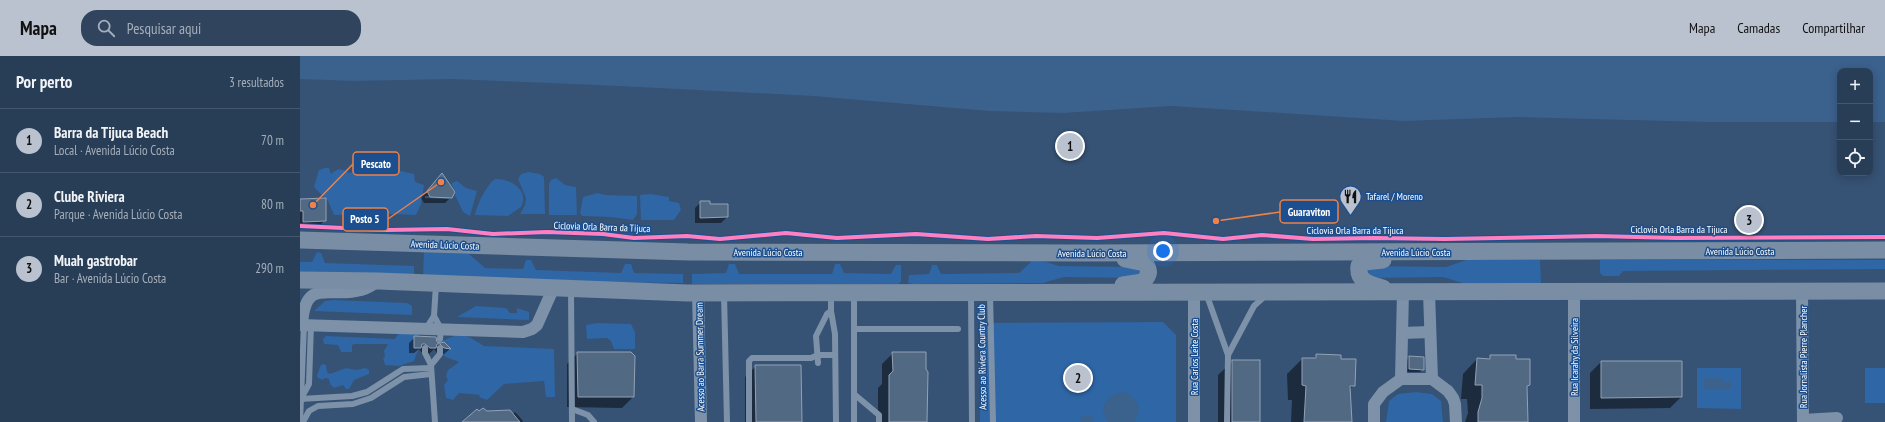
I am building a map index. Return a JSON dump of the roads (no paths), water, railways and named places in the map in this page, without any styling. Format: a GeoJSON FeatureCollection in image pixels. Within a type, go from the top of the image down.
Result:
{"type":"FeatureCollection","features":[{"type":"Feature","properties":{"kind":"main road","name":"Avenida Lúcio Costa"},"geometry":{"type":"LineString","coordinates":[[300,240],[680,252],[1084,253],[1885,250]]}},
{"type":"Feature","properties":{"kind":"main road"},"geometry":{"type":"LineString","coordinates":[[1400,292],[1366,282],[1360,278],[1358,272],[1359,266],[1364,262],[1443,252]]}},
{"type":"Feature","properties":{"kind":"main road"},"geometry":{"type":"LineString","coordinates":[[1073,292],[1143,282],[1149,275],[1149,269],[1145,263],[1084,253]]}},
{"type":"Feature","properties":{"kind":"main road"},"geometry":{"type":"LineString","coordinates":[[300,292],[308,280],[378,281],[553,289],[698,292],[1885,291]]}},
{"type":"Feature","properties":{"kind":"street"},"geometry":{"type":"LineString","coordinates":[[378,281],[362,290],[321,292],[313,295],[306,302],[304,325],[425,331],[441,334],[528,332],[537,325],[553,289]]}},
{"type":"Feature","properties":{"kind":"street","name":"Rua Carlos Leite Costa"},"geometry":{"type":"LineString","coordinates":[[1194,422],[1200,291]]}},
{"type":"Feature","properties":{"kind":"street","name":"Rua Icarahy da Silveira"},"geometry":{"type":"LineString","coordinates":[[1574,291],[1574,422]]}},
{"type":"Feature","properties":{"kind":"street","name":"Rua Jornalista Pierre Plancher"},"geometry":{"type":"LineString","coordinates":[[1802,291],[1803,421]]}},
{"type":"Feature","properties":{"kind":"street","name":"Acesso ao Barra Summer Dream"},"geometry":{"type":"LineString","coordinates":[[698,292],[701,422]]}},
{"type":"Feature","properties":{"kind":"street"},"geometry":{"type":"LineString","coordinates":[[1400,292],[1402,333],[1401,379]]}},
{"type":"Feature","properties":{"kind":"street"},"geometry":{"type":"LineString","coordinates":[[1429,292],[1432,379]]}},
{"type":"Feature","properties":{"kind":"street"},"geometry":{"type":"LineString","coordinates":[[1402,333],[1430,332]]}},
{"type":"Feature","properties":{"kind":"street"},"geometry":{"type":"LineString","coordinates":[[1374,422],[1374,404],[1383,392],[1401,379],[1432,379],[1448,391],[1453,398],[1455,404],[1456,422]]}},
{"type":"Feature","properties":{"kind":"street"},"geometry":{"type":"LineString","coordinates":[[1803,421],[1837,418]]}},
{"type":"Feature","properties":{"kind":"lane"},"geometry":{"type":"LineString","coordinates":[[436,284],[434,316],[441,334]]}},
{"type":"Feature","properties":{"kind":"lane"},"geometry":{"type":"LineString","coordinates":[[571,289],[572,422]]}},
{"type":"Feature","properties":{"kind":"lane"},"geometry":{"type":"LineString","coordinates":[[1200,291],[1228,355],[1227,422]]}},
{"type":"Feature","properties":{"kind":"lane"},"geometry":{"type":"LineString","coordinates":[[724,292],[727,422]]}},
{"type":"Feature","properties":{"kind":"lane"},"geometry":{"type":"LineString","coordinates":[[831,292],[831,311],[834,323],[836,422]]}},
{"type":"Feature","properties":{"kind":"lane"},"geometry":{"type":"LineString","coordinates":[[854,292],[854,422]]}},
{"type":"Feature","properties":{"kind":"lane"},"geometry":{"type":"LineString","coordinates":[[971,292],[972,422]]}},
{"type":"Feature","properties":{"kind":"lane","name":"Acesso ao Riviera Country Club"},"geometry":{"type":"LineString","coordinates":[[990,292],[993,422]]}},
{"type":"Feature","properties":{"kind":"lane"},"geometry":{"type":"LineString","coordinates":[[1228,355],[1254,306],[1260,299],[1271,292]]}},
{"type":"Feature","properties":{"kind":"lane"},"geometry":{"type":"LineString","coordinates":[[818,363],[816,336],[827,314],[831,311]]}},
{"type":"Feature","properties":{"kind":"lane"},"geometry":{"type":"LineString","coordinates":[[425,331],[434,316]]}},
{"type":"Feature","properties":{"kind":"lane"},"geometry":{"type":"LineString","coordinates":[[302,422],[300,398],[308,384],[304,325]]}},
{"type":"Feature","properties":{"kind":"lane"},"geometry":{"type":"LineString","coordinates":[[854,329],[958,329]]}},
{"type":"Feature","properties":{"kind":"lane"},"geometry":{"type":"LineString","coordinates":[[425,348],[425,353],[431,369],[435,422]]}},
{"type":"Feature","properties":{"kind":"lane"},"geometry":{"type":"LineString","coordinates":[[302,422],[309,411],[318,406],[353,404],[371,398],[404,377],[431,369],[440,354],[440,348]]}},
{"type":"Feature","properties":{"kind":"lane"},"geometry":{"type":"LineString","coordinates":[[749,422],[749,361],[752,358],[811,358],[818,355],[835,355]]}},
{"type":"Feature","properties":{"kind":"lane"},"geometry":{"type":"LineString","coordinates":[[300,398],[352,396],[367,392],[403,369],[431,369]]}},
{"type":"Feature","properties":{"kind":"lane"},"geometry":{"type":"LineString","coordinates":[[854,394],[879,415],[879,422]]}},
{"type":"Feature","properties":{"kind":"lane"},"geometry":{"type":"LineString","coordinates":[[572,409],[588,415],[594,422]]}},
{"type":"Feature","properties":{"kind":"place","name":"Barra da Tijuca Beach"},"geometry":{"type":"Point","coordinates":[1070,146]}},
{"type":"Feature","properties":{"kind":"place","name":"Posto 5"},"geometry":{"type":"Point","coordinates":[441,182]}},
{"type":"Feature","properties":{"kind":"place","name":"Pescato"},"geometry":{"type":"Point","coordinates":[313,205]}},
{"type":"Feature","properties":{"kind":"place","name":"Tafarel / Moreno"},"geometry":{"type":"Point","coordinates":[1350,216]}},
{"type":"Feature","properties":{"kind":"place","name":"Muah gastrobar"},"geometry":{"type":"Point","coordinates":[1749,220]}},
{"type":"Feature","properties":{"kind":"place","name":"Guaraviton"},"geometry":{"type":"Point","coordinates":[1216,221]}},
{"type":"Feature","properties":{"kind":"place","name":"Clube Riviera"},"geometry":{"type":"Point","coordinates":[1078,378]}}]}
